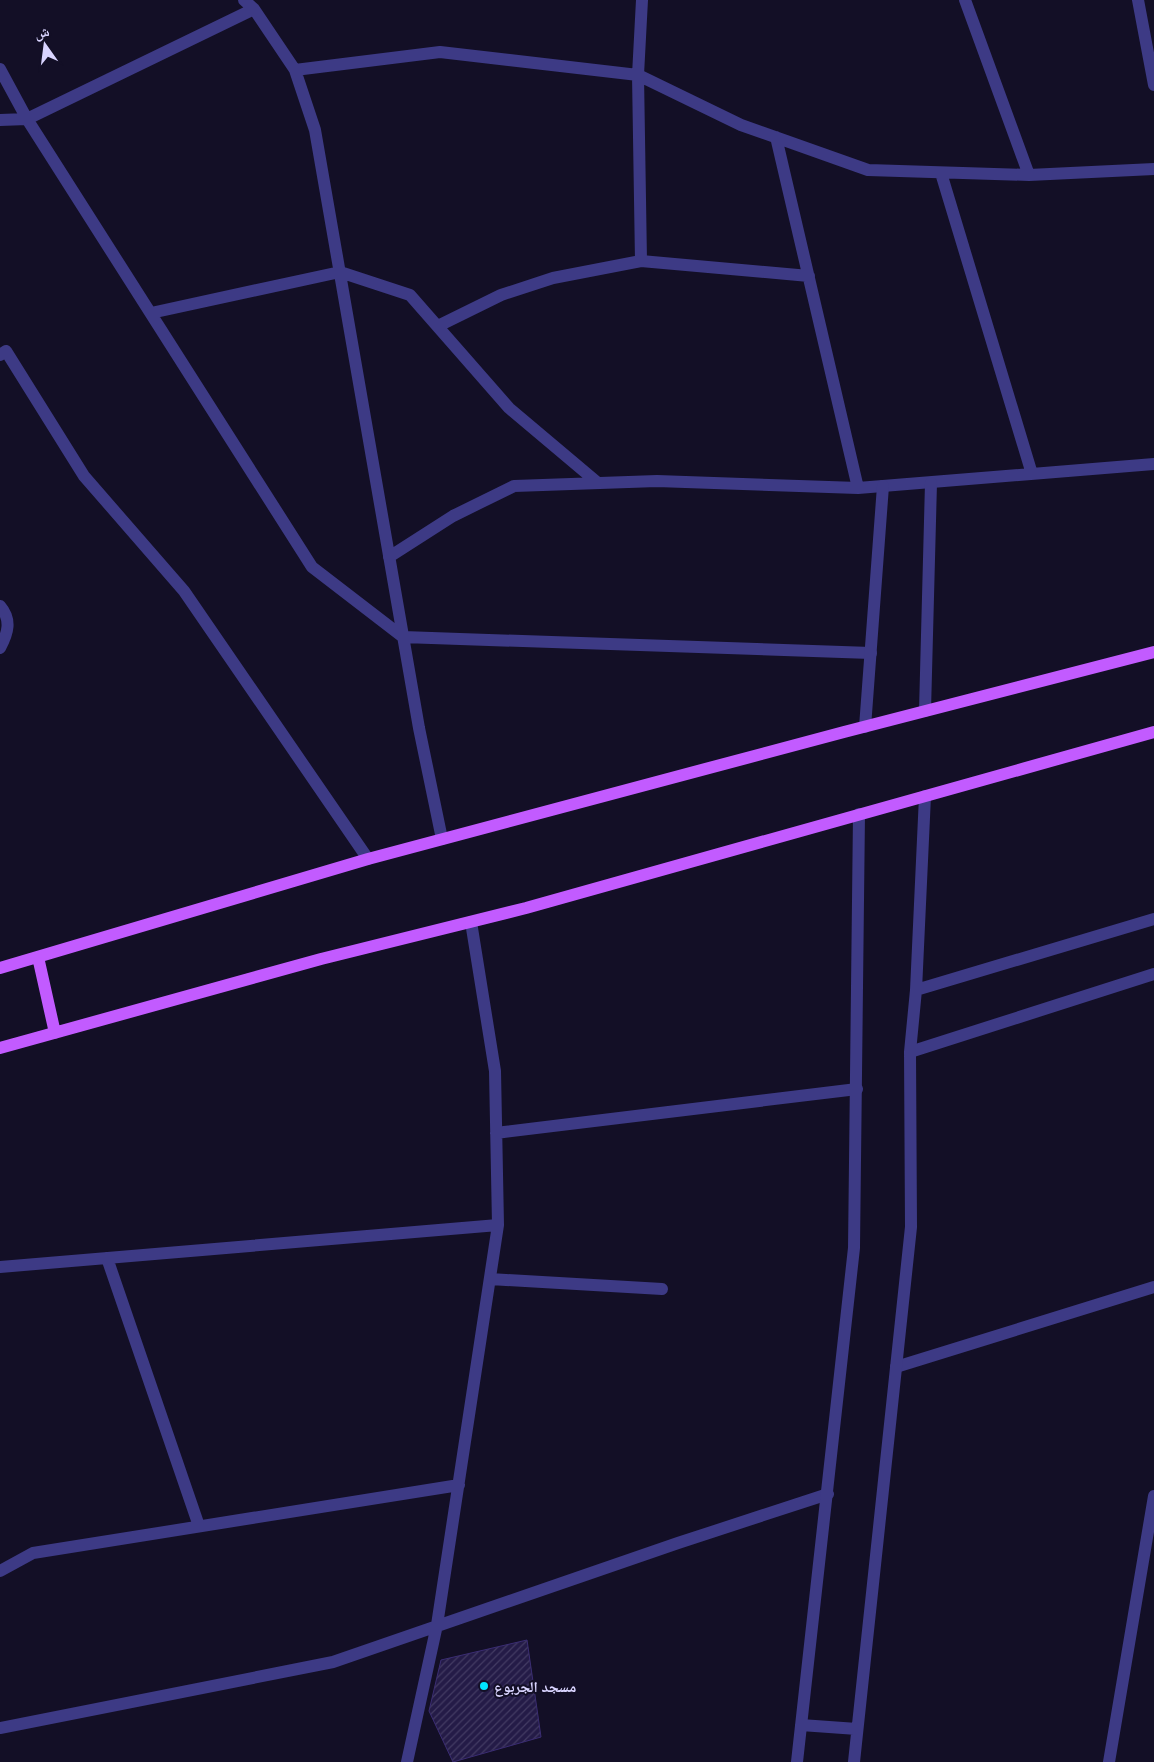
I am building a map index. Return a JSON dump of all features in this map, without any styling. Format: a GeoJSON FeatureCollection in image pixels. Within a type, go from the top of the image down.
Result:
{"type":"FeatureCollection","features":[{"type":"Feature","properties":{"kind":"main road"},"geometry":{"type":"LineString","coordinates":[[0,968],[368,859],[1154,652]]}},
{"type":"Feature","properties":{"kind":"main road"},"geometry":{"type":"LineString","coordinates":[[0,1048],[321,959],[526,908],[1154,732]]}},
{"type":"Feature","properties":{"kind":"main road"},"geometry":{"type":"LineString","coordinates":[[38,957],[55,1033]]}},
{"type":"Feature","properties":{"kind":"street"},"geometry":{"type":"LineString","coordinates":[[244,0],[254,9],[296,70],[315,130],[419,728],[442,839]]}},
{"type":"Feature","properties":{"kind":"street"},"geometry":{"type":"LineString","coordinates":[[641,261],[638,75],[642,0]]}},
{"type":"Feature","properties":{"kind":"street"},"geometry":{"type":"LineString","coordinates":[[966,0],[1029,175]]}},
{"type":"Feature","properties":{"kind":"street"},"geometry":{"type":"LineString","coordinates":[[1138,0],[1154,85]]}},
{"type":"Feature","properties":{"kind":"street"},"geometry":{"type":"LineString","coordinates":[[0,120],[27,119],[254,9]]}},
{"type":"Feature","properties":{"kind":"street"},"geometry":{"type":"LineString","coordinates":[[296,70],[440,52],[638,75],[741,125],[868,170],[1029,175],[1154,169]]}},
{"type":"Feature","properties":{"kind":"street"},"geometry":{"type":"LineString","coordinates":[[0,69],[27,119],[312,567],[403,637],[871,653]]}},
{"type":"Feature","properties":{"kind":"street"},"geometry":{"type":"LineString","coordinates":[[776,137],[858,488]]}},
{"type":"Feature","properties":{"kind":"street"},"geometry":{"type":"LineString","coordinates":[[941,172],[1032,474]]}},
{"type":"Feature","properties":{"kind":"street"},"geometry":{"type":"LineString","coordinates":[[438,326],[501,295],[553,278],[641,261],[809,276]]}},
{"type":"Feature","properties":{"kind":"street"},"geometry":{"type":"LineString","coordinates":[[152,313],[340,272],[410,295],[509,408],[598,483]]}},
{"type":"Feature","properties":{"kind":"street"},"geometry":{"type":"LineString","coordinates":[[0,355],[6,351],[84,476],[184,591],[368,859]]}},
{"type":"Feature","properties":{"kind":"street"},"geometry":{"type":"LineString","coordinates":[[389,557],[453,516],[514,486],[657,480],[858,488],[1154,464]]}},
{"type":"Feature","properties":{"kind":"street"},"geometry":{"type":"LineString","coordinates":[[925,711],[931,483]]}},
{"type":"Feature","properties":{"kind":"street"},"geometry":{"type":"LineString","coordinates":[[865,727],[883,486]]}},
{"type":"Feature","properties":{"kind":"street"},"geometry":{"type":"LineString","coordinates":[[0,606],[6,613],[8,626],[6,637],[0,648]]}},
{"type":"Feature","properties":{"kind":"street"},"geometry":{"type":"LineString","coordinates":[[854,1762],[911,1228],[910,1052],[916,990],[925,796]]}},
{"type":"Feature","properties":{"kind":"street"},"geometry":{"type":"LineString","coordinates":[[797,1762],[854,1248],[859,814]]}},
{"type":"Feature","properties":{"kind":"street"},"geometry":{"type":"LineString","coordinates":[[916,990],[1154,919]]}},
{"type":"Feature","properties":{"kind":"street"},"geometry":{"type":"LineString","coordinates":[[407,1762],[437,1625],[498,1225],[494,1071],[471,922]]}},
{"type":"Feature","properties":{"kind":"street"},"geometry":{"type":"LineString","coordinates":[[910,1052],[1154,974]]}},
{"type":"Feature","properties":{"kind":"street"},"geometry":{"type":"LineString","coordinates":[[496,1133],[857,1089]]}},
{"type":"Feature","properties":{"kind":"street"},"geometry":{"type":"LineString","coordinates":[[0,1267],[498,1225]]}},
{"type":"Feature","properties":{"kind":"street"},"geometry":{"type":"LineString","coordinates":[[107,1258],[199,1526]]}},
{"type":"Feature","properties":{"kind":"street"},"geometry":{"type":"LineString","coordinates":[[490,1279],[662,1289]]}},
{"type":"Feature","properties":{"kind":"street"},"geometry":{"type":"LineString","coordinates":[[896,1367],[1154,1287]]}},
{"type":"Feature","properties":{"kind":"street"},"geometry":{"type":"LineString","coordinates":[[0,1571],[33,1553],[459,1485]]}},
{"type":"Feature","properties":{"kind":"street"},"geometry":{"type":"LineString","coordinates":[[0,1728],[333,1662],[678,1543],[828,1494]]}},
{"type":"Feature","properties":{"kind":"street"},"geometry":{"type":"LineString","coordinates":[[1109,1762],[1154,1496]]}},
{"type":"Feature","properties":{"kind":"street"},"geometry":{"type":"LineString","coordinates":[[801,1725],[857,1730]]}},
{"type":"Feature","properties":{"kind":"building","name":"مسجد الجربوع"},"geometry":{"type":"Polygon","coordinates":[[[527,1640],[541,1737],[453,1762],[429,1711],[441,1660],[527,1640]]]}},
{"type":"Feature","properties":{"kind":"place","name":"مسجد الجربوع"},"geometry":{"type":"Point","coordinates":[484,1686]}}]}
